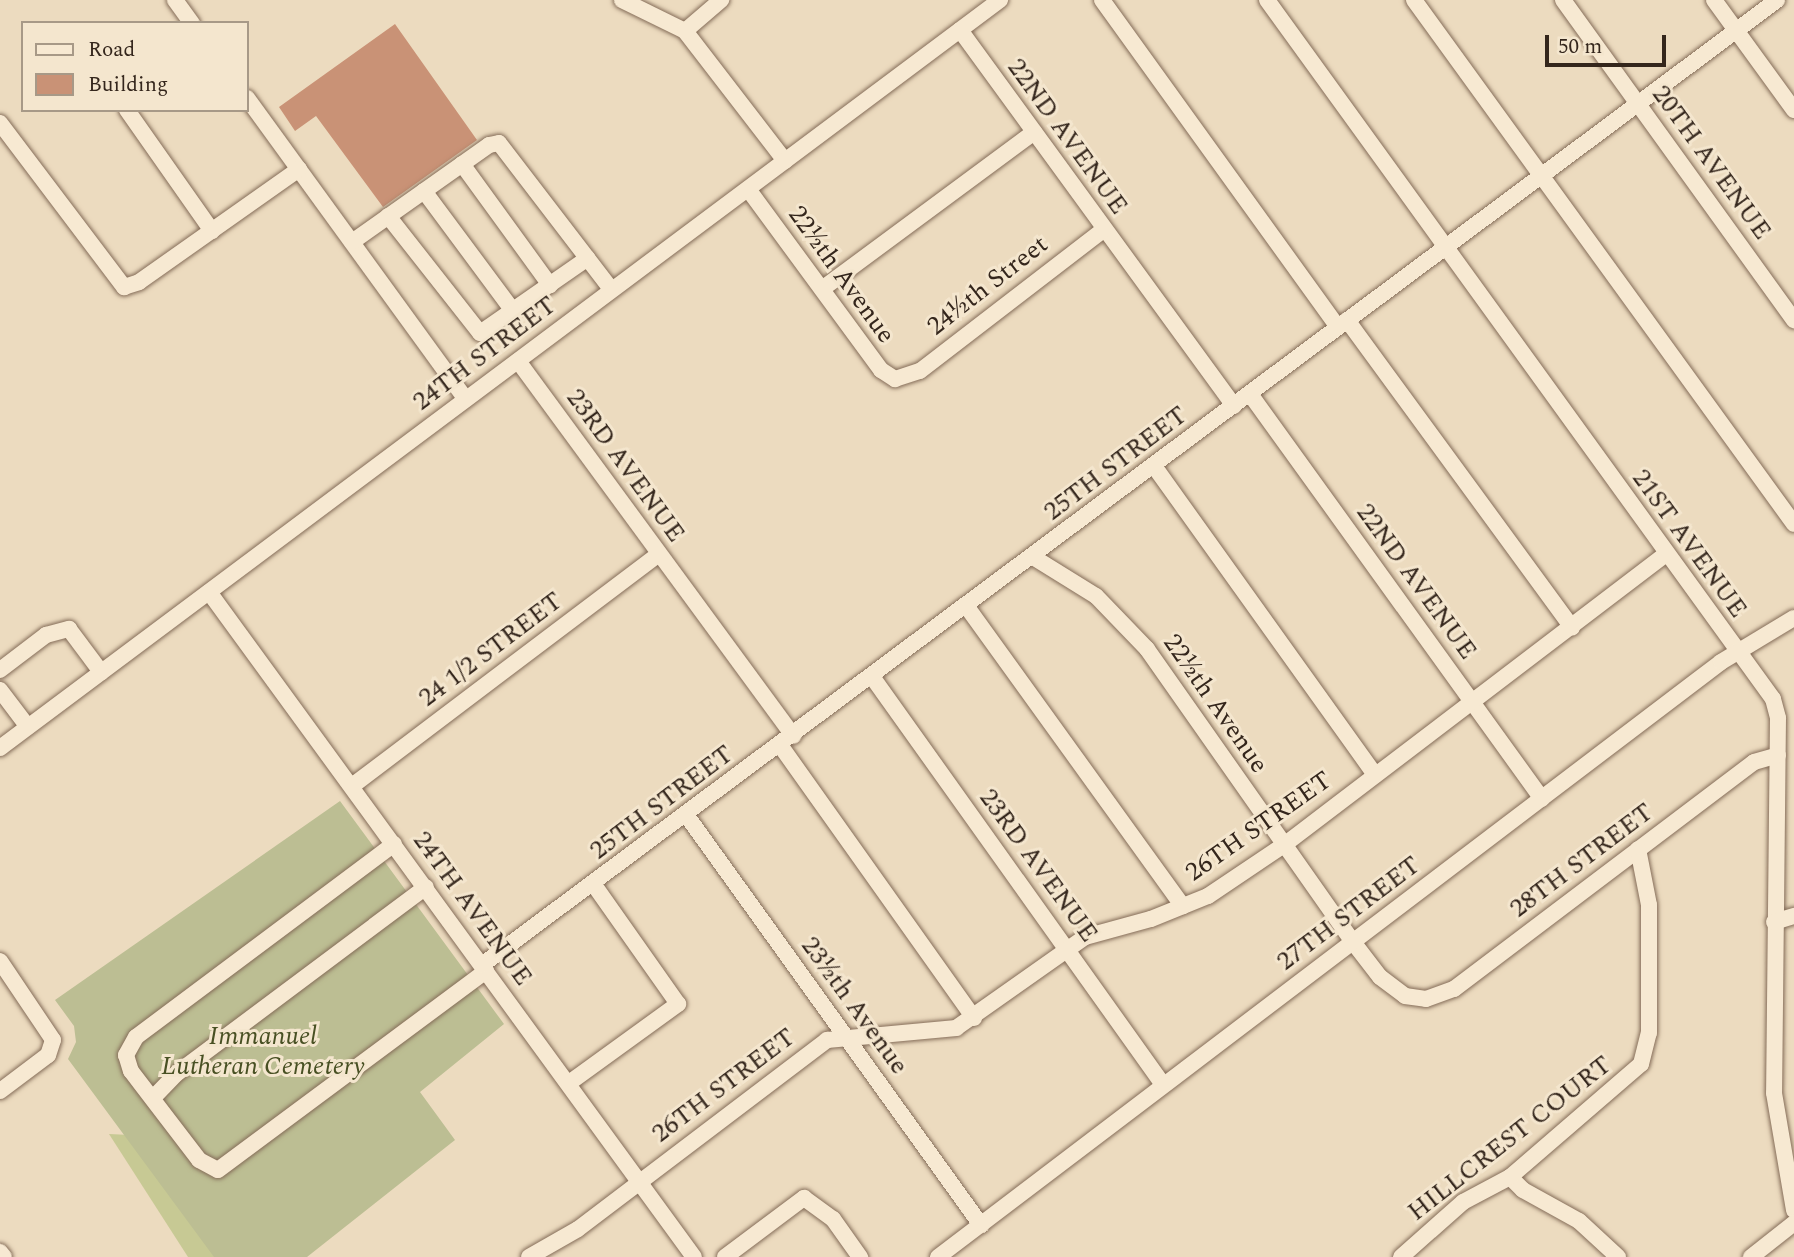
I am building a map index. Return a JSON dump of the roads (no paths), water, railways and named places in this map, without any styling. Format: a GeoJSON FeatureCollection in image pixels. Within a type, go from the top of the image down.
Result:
{"type":"FeatureCollection","features":[{"type":"Feature","properties":{"kind":"street"},"geometry":{"type":"LineString","coordinates":[[622,0],[685,31],[785,161]]}},
{"type":"Feature","properties":{"kind":"street"},"geometry":{"type":"LineString","coordinates":[[685,31],[721,0]]}},
{"type":"Feature","properties":{"kind":"street","name":"24TH STREET"},"geometry":{"type":"LineString","coordinates":[[0,748],[1000,0]]}},
{"type":"Feature","properties":{"kind":"street"},"geometry":{"type":"LineString","coordinates":[[1102,0],[1572,627]]}},
{"type":"Feature","properties":{"kind":"street","name":"21ST AVENUE"},"geometry":{"type":"LineString","coordinates":[[1267,0],[1777,709],[1774,1093],[1794,1210]]}},
{"type":"Feature","properties":{"kind":"street"},"geometry":{"type":"LineString","coordinates":[[1414,0],[1794,524]]}},
{"type":"Feature","properties":{"kind":"street","name":"20TH AVENUE"},"geometry":{"type":"LineString","coordinates":[[1563,0],[1794,320]]}},
{"type":"Feature","properties":{"kind":"street"},"geometry":{"type":"LineString","coordinates":[[1714,0],[1794,110]]}},
{"type":"Feature","properties":{"kind":"street","name":"25TH STREET"},"geometry":{"type":"LineString","coordinates":[[153,1098],[199,1160],[218,1170],[227,1167],[484,968],[786,740],[873,678],[1777,0]]}},
{"type":"Feature","properties":{"kind":"street"},"geometry":{"type":"LineString","coordinates":[[178,1],[191,21]]}},
{"type":"Feature","properties":{"kind":"street","name":"22ND AVENUE"},"geometry":{"type":"LineString","coordinates":[[960,30],[1103,230],[1234,406]]}},
{"type":"Feature","properties":{"kind":"street"},"geometry":{"type":"LineString","coordinates":[[248,99],[467,399]]}},
{"type":"Feature","properties":{"kind":"street"},"geometry":{"type":"LineString","coordinates":[[128,112],[212,231]]}},
{"type":"Feature","properties":{"kind":"street"},"geometry":{"type":"LineString","coordinates":[[0,123],[124,287],[139,282],[299,169]]}},
{"type":"Feature","properties":{"kind":"street"},"geometry":{"type":"LineString","coordinates":[[822,289],[1034,132]]}},
{"type":"Feature","properties":{"kind":"street"},"geometry":{"type":"LineString","coordinates":[[352,243],[489,145],[503,146],[612,290]]}},
{"type":"Feature","properties":{"kind":"street"},"geometry":{"type":"LineString","coordinates":[[462,164],[550,285]]}},
{"type":"Feature","properties":{"kind":"street","name":"22½th Avenue"},"geometry":{"type":"LineString","coordinates":[[748,189],[881,370],[902,380]]}},
{"type":"Feature","properties":{"kind":"street"},"geometry":{"type":"LineString","coordinates":[[425,191],[513,312]]}},
{"type":"Feature","properties":{"kind":"street"},"geometry":{"type":"LineString","coordinates":[[388,216],[474,330],[484,332],[588,258]]}},
{"type":"Feature","properties":{"kind":"street","name":"24½th Street"},"geometry":{"type":"LineString","coordinates":[[902,380],[1103,230]]}},
{"type":"Feature","properties":{"kind":"street","name":"23RD AVENUE"},"geometry":{"type":"LineString","coordinates":[[518,361],[659,554],[974,1018]]}},
{"type":"Feature","properties":{"kind":"street","name":"22ND AVENUE"},"geometry":{"type":"LineString","coordinates":[[1250,394],[1542,799]]}},
{"type":"Feature","properties":{"kind":"street"},"geometry":{"type":"LineString","coordinates":[[1154,466],[1375,775]]}},
{"type":"Feature","properties":{"kind":"street","name":"24 1/2 STREET"},"geometry":{"type":"LineString","coordinates":[[352,786],[659,554]]}},
{"type":"Feature","properties":{"kind":"street","name":"26TH STREET"},"geometry":{"type":"LineString","coordinates":[[529,1257],[578,1228],[816,1047],[846,1038],[942,1032],[974,1018],[1067,947],[1097,932],[1208,896],[1283,845],[1666,554]]}},
{"type":"Feature","properties":{"kind":"street","name":"22½th Avenue"},"geometry":{"type":"LineString","coordinates":[[1033,557],[1096,596],[1147,649],[1353,942],[1380,977],[1395,990],[1413,997]]}},
{"type":"Feature","properties":{"kind":"street","name":"24TH AVENUE"},"geometry":{"type":"LineString","coordinates":[[209,592],[641,1180],[694,1257]]}},
{"type":"Feature","properties":{"kind":"street"},"geometry":{"type":"LineString","coordinates":[[967,607],[1183,906]]}},
{"type":"Feature","properties":{"kind":"street","name":"27TH STREET"},"geometry":{"type":"LineString","coordinates":[[938,1257],[1542,799],[1739,653],[1794,618]]}},
{"type":"Feature","properties":{"kind":"street"},"geometry":{"type":"LineString","coordinates":[[0,670],[46,635],[69,629],[101,673]]}},
{"type":"Feature","properties":{"kind":"street","name":"23RD AVENUE"},"geometry":{"type":"LineString","coordinates":[[873,678],[1163,1084]]}},
{"type":"Feature","properties":{"kind":"street"},"geometry":{"type":"LineString","coordinates":[[0,690],[28,727]]}},
{"type":"Feature","properties":{"kind":"street","name":"28TH STREET"},"geometry":{"type":"LineString","coordinates":[[1413,997],[1426,999],[1454,989],[1754,762],[1778,755]]}},
{"type":"Feature","properties":{"kind":"street","name":"23½th Avenue"},"geometry":{"type":"LineString","coordinates":[[687,816],[981,1225]]}},
{"type":"Feature","properties":{"kind":"street"},"geometry":{"type":"LineString","coordinates":[[394,844],[136,1037],[129,1045],[127,1063],[153,1098],[176,1074],[426,887]]}},
{"type":"Feature","properties":{"kind":"street","name":"HILLCREST COURT"},"geometry":{"type":"LineString","coordinates":[[1401,1257],[1463,1202],[1510,1177],[1635,1073],[1646,1052],[1649,905],[1637,849]]}},
{"type":"Feature","properties":{"kind":"street"},"geometry":{"type":"LineString","coordinates":[[569,1083],[678,1004],[594,885]]}},
{"type":"Feature","properties":{"kind":"street"},"geometry":{"type":"LineString","coordinates":[[1774,922],[1794,916]]}},
{"type":"Feature","properties":{"kind":"street"},"geometry":{"type":"LineString","coordinates":[[0,961],[50,1030],[52,1047],[36,1065],[0,1091]]}},
{"type":"Feature","properties":{"kind":"street"},"geometry":{"type":"LineString","coordinates":[[1510,1177],[1523,1190],[1579,1221],[1618,1257]]}},
{"type":"Feature","properties":{"kind":"street"},"geometry":{"type":"LineString","coordinates":[[725,1257],[804,1198],[833,1219],[860,1257]]}},
{"type":"Feature","properties":{"kind":"street"},"geometry":{"type":"LineString","coordinates":[[1751,1257],[1794,1223]]}},
{"type":"Feature","properties":{"kind":"street"},"geometry":{"type":"LineString","coordinates":[[0,1252],[4,1257]]}},
{"type":"Feature","properties":{"kind":"park label","name":"Immanuel Lutheran Cemetery"},"geometry":{"type":"Point","coordinates":[263,1052]}}]}
